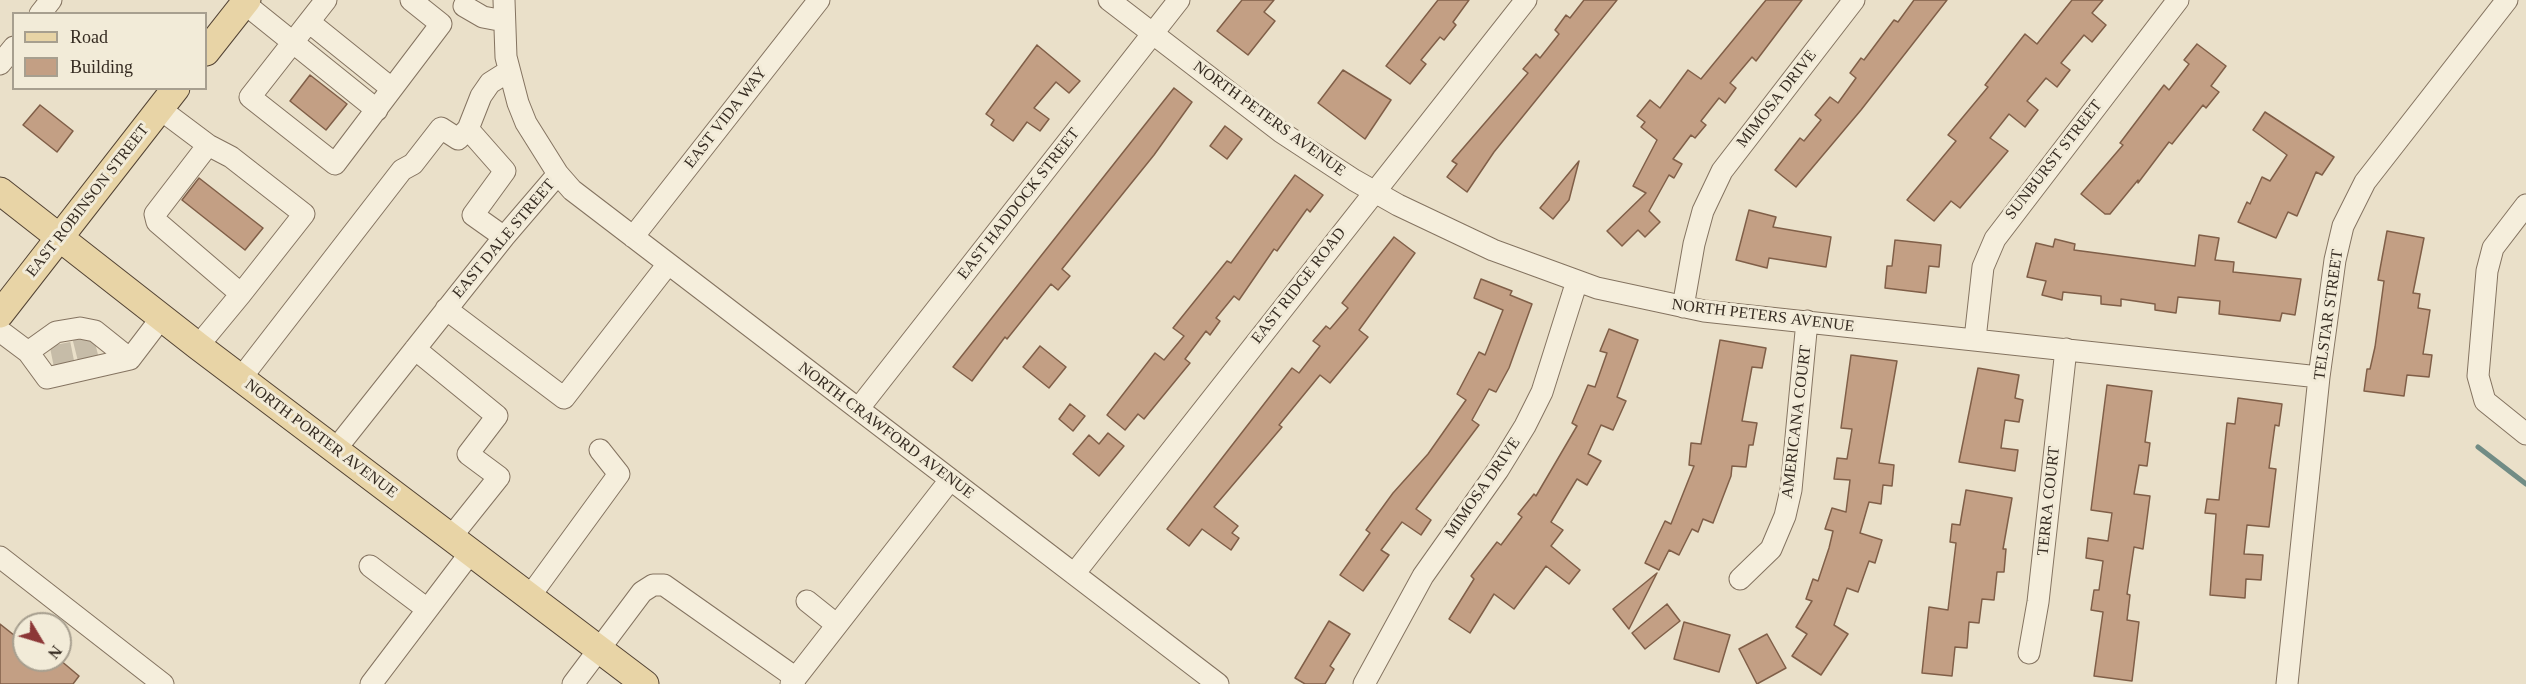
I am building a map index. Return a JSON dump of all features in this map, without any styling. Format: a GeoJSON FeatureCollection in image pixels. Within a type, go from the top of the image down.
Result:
{"type":"FeatureCollection","features":[{"type":"Feature","properties":{"kind":"main road"},"geometry":{"type":"LineString","coordinates":[[207,51],[245,2]]}},
{"type":"Feature","properties":{"kind":"main road","name":"EAST ROBINSON STREET"},"geometry":{"type":"LineString","coordinates":[[0,314],[168,99]]}},
{"type":"Feature","properties":{"kind":"main road","name":"NORTH PORTER AVENUE"},"geometry":{"type":"LineString","coordinates":[[0,191],[198,346],[645,684]]}},
{"type":"Feature","properties":{"kind":"street"},"geometry":{"type":"LineString","coordinates":[[42,12],[51,0]]}},
{"type":"Feature","properties":{"kind":"street"},"geometry":{"type":"LineString","coordinates":[[326,0],[250,97],[335,164],[441,24],[411,0]]}},
{"type":"Feature","properties":{"kind":"street","name":"EAST VIDA WAY"},"geometry":{"type":"LineString","coordinates":[[633,237],[819,0]]}},
{"type":"Feature","properties":{"kind":"street","name":"NORTH PETERS AVENUE"},"geometry":{"type":"LineString","coordinates":[[1109,0],[1281,132],[1373,191],[1493,250],[1576,281],[1683,307],[2319,377]]}},
{"type":"Feature","properties":{"kind":"street","name":"EAST HADDOCK STREET"},"geometry":{"type":"LineString","coordinates":[[859,408],[1179,0]]}},
{"type":"Feature","properties":{"kind":"street","name":"EAST RIDGE ROAD"},"geometry":{"type":"LineString","coordinates":[[1074,574],[1373,191],[1526,0]]}},
{"type":"Feature","properties":{"kind":"street","name":"MIMOSA DRIVE"},"geometry":{"type":"LineString","coordinates":[[1683,307],[1694,244],[1703,211],[1722,171],[1854,0]]}},
{"type":"Feature","properties":{"kind":"street","name":"SUNBURST STREET"},"geometry":{"type":"LineString","coordinates":[[1975,339],[1983,267],[1995,239],[2178,0]]}},
{"type":"Feature","properties":{"kind":"street","name":"TELSTAR STREET"},"geometry":{"type":"LineString","coordinates":[[2287,684],[2319,377],[2335,260],[2343,225],[2356,196],[2507,0]]}},
{"type":"Feature","properties":{"kind":"street"},"geometry":{"type":"LineString","coordinates":[[245,2],[377,110]]}},
{"type":"Feature","properties":{"kind":"street"},"geometry":{"type":"LineString","coordinates":[[464,6],[483,17],[504,10]]}},
{"type":"Feature","properties":{"kind":"street","name":"EAST DALE STREET"},"geometry":{"type":"LineString","coordinates":[[335,450],[504,237],[558,174],[526,123],[509,70],[504,10]]}},
{"type":"Feature","properties":{"kind":"street"},"geometry":{"type":"LineString","coordinates":[[309,22],[391,88]]}},
{"type":"Feature","properties":{"kind":"street"},"geometry":{"type":"LineString","coordinates":[[0,64],[12,49]]}},
{"type":"Feature","properties":{"kind":"street"},"geometry":{"type":"LineString","coordinates":[[241,378],[402,170],[413,164],[441,128],[458,139],[468,129],[481,96],[490,83],[509,70]]}},
{"type":"Feature","properties":{"kind":"street"},"geometry":{"type":"LineString","coordinates":[[168,99],[208,145],[231,157],[304,214],[198,346]]}},
{"type":"Feature","properties":{"kind":"street"},"geometry":{"type":"LineString","coordinates":[[468,129],[505,171],[472,215],[504,237]]}},
{"type":"Feature","properties":{"kind":"street"},"geometry":{"type":"LineString","coordinates":[[208,145],[155,214],[157,222],[242,294]]}},
{"type":"Feature","properties":{"kind":"street","name":"NORTH CRAWFORD AVENUE"},"geometry":{"type":"LineString","coordinates":[[558,174],[572,190],[1218,684]]}},
{"type":"Feature","properties":{"kind":"street"},"geometry":{"type":"LineString","coordinates":[[2526,205],[2493,248],[2485,288],[2478,376],[2485,402],[2526,434]]}},
{"type":"Feature","properties":{"kind":"street"},"geometry":{"type":"LineString","coordinates":[[447,309],[564,398],[668,264]]}},
{"type":"Feature","properties":{"kind":"street","name":"MIMOSA DRIVE"},"geometry":{"type":"LineString","coordinates":[[1364,684],[1423,576],[1518,440],[1542,392],[1576,281]]}},
{"type":"Feature","properties":{"kind":"street"},"geometry":{"type":"LineString","coordinates":[[130,359],[162,317]]}},
{"type":"Feature","properties":{"kind":"street","name":"AMERICANA COURT"},"geometry":{"type":"LineString","coordinates":[[1740,579],[1771,549],[1785,516],[1791,490],[1808,321]]}},
{"type":"Feature","properties":{"kind":"street"},"geometry":{"type":"LineString","coordinates":[[0,331],[27,352],[47,378],[62,354],[85,348],[95,331],[130,359]]}},
{"type":"Feature","properties":{"kind":"street"},"geometry":{"type":"LineString","coordinates":[[27,352],[62,354],[85,348],[130,359]]}},
{"type":"Feature","properties":{"kind":"street"},"geometry":{"type":"LineString","coordinates":[[371,684],[427,609],[499,477],[468,454],[497,416],[415,349]]}},
{"type":"Feature","properties":{"kind":"street","name":"TERRA COURT"},"geometry":{"type":"LineString","coordinates":[[2029,653],[2066,349]]}},
{"type":"Feature","properties":{"kind":"street"},"geometry":{"type":"LineString","coordinates":[[530,596],[619,474],[600,450]]}},
{"type":"Feature","properties":{"kind":"street"},"geometry":{"type":"LineString","coordinates":[[573,684],[642,592],[653,585],[664,585],[754,648],[794,681],[950,480]]}},
{"type":"Feature","properties":{"kind":"street"},"geometry":{"type":"LineString","coordinates":[[0,557],[163,684]]}},
{"type":"Feature","properties":{"kind":"street"},"geometry":{"type":"LineString","coordinates":[[370,566],[427,609]]}},
{"type":"Feature","properties":{"kind":"street"},"geometry":{"type":"LineString","coordinates":[[807,602],[837,625]]}},
{"type":"Feature","properties":{"kind":"building"},"geometry":{"type":"Polygon","coordinates":[[[1242,0],[1274,0],[1264,12],[1275,21],[1248,55],[1217,31],[1242,0]]]}},
{"type":"Feature","properties":{"kind":"building"},"geometry":{"type":"Polygon","coordinates":[[[1438,0],[1469,0],[1453,22],[1456,25],[1444,40],[1440,37],[1421,60],[1426,64],[1410,84],[1386,66],[1438,0]]]}},
{"type":"Feature","properties":{"kind":"building"},"geometry":{"type":"Polygon","coordinates":[[[1584,0],[1617,0],[1494,152],[1467,192],[1447,177],[1457,164],[1452,161],[1528,73],[1523,69],[1536,54],[1540,58],[1559,34],[1555,30],[1566,15],[1570,18],[1584,0]]]}},
{"type":"Feature","properties":{"kind":"building"},"geometry":{"type":"Polygon","coordinates":[[[1766,0],[1802,0],[1756,61],[1752,57],[1730,83],[1736,88],[1725,103],[1719,98],[1701,121],[1706,125],[1695,138],[1691,135],[1673,159],[1682,164],[1674,178],[1669,175],[1649,211],[1660,222],[1645,237],[1638,230],[1622,246],[1607,231],[1646,193],[1633,186],[1657,140],[1641,127],[1645,122],[1637,116],[1650,100],[1660,108],[1688,70],[1701,79],[1766,0]]]}},
{"type":"Feature","properties":{"kind":"building"},"geometry":{"type":"Polygon","coordinates":[[[1914,0],[1947,0],[1861,110],[1796,187],[1775,170],[1800,138],[1804,141],[1821,120],[1815,115],[1830,97],[1838,103],[1856,78],[1850,73],[1861,58],[1864,60],[1894,20],[1898,22],[1914,0]]]}},
{"type":"Feature","properties":{"kind":"building"},"geometry":{"type":"Polygon","coordinates":[[[2072,0],[2103,0],[2092,13],[2106,25],[2092,42],[2084,35],[2061,63],[2070,70],[2057,87],[2046,78],[2027,101],[2038,110],[2025,127],[2009,114],[1990,138],[2008,151],[1960,208],[1951,201],[1934,221],[1907,200],[1956,141],[1948,135],[1988,87],[1985,85],[2025,34],[2037,44],[2072,0]]]}},
{"type":"Feature","properties":{"kind":"building"},"geometry":{"type":"Polygon","coordinates":[[[2197,44],[2226,66],[2211,86],[2219,92],[2206,108],[2203,105],[2172,144],[2169,142],[2138,183],[2138,180],[2110,214],[2105,214],[2081,194],[2123,145],[2120,143],[2164,85],[2169,90],[2189,64],[2184,60],[2197,44]]]}},
{"type":"Feature","properties":{"kind":"building"},"geometry":{"type":"Polygon","coordinates":[[[1037,45],[1080,81],[1069,93],[1056,82],[1034,108],[1049,119],[1040,131],[1027,122],[1013,141],[991,125],[994,120],[986,114],[1037,45]]]}},
{"type":"Feature","properties":{"kind":"building"},"geometry":{"type":"Polygon","coordinates":[[[1343,70],[1391,100],[1365,139],[1318,103],[1343,70]]]}},
{"type":"Feature","properties":{"kind":"building"},"geometry":{"type":"Polygon","coordinates":[[[310,75],[347,104],[326,130],[290,101],[310,75]]]}},
{"type":"Feature","properties":{"kind":"building"},"geometry":{"type":"Polygon","coordinates":[[[1174,88],[1192,102],[1154,155],[1062,269],[1070,276],[1058,290],[1051,284],[1007,339],[1005,337],[972,381],[953,367],[1174,88]]]}},
{"type":"Feature","properties":{"kind":"building"},"geometry":{"type":"Polygon","coordinates":[[[40,105],[73,131],[57,152],[23,125],[40,105]]]}},
{"type":"Feature","properties":{"kind":"building"},"geometry":{"type":"Polygon","coordinates":[[[2265,112],[2334,157],[2322,175],[2316,172],[2297,216],[2288,212],[2276,238],[2238,222],[2247,202],[2250,204],[2262,177],[2270,181],[2287,155],[2253,130],[2265,112]]]}},
{"type":"Feature","properties":{"kind":"building"},"geometry":{"type":"Polygon","coordinates":[[[1225,126],[1242,139],[1227,159],[1210,146],[1225,126]]]}},
{"type":"Feature","properties":{"kind":"building"},"geometry":{"type":"Polygon","coordinates":[[[1579,161],[1569,200],[1553,219],[1540,208],[1579,161]]]}},
{"type":"Feature","properties":{"kind":"building"},"geometry":{"type":"Polygon","coordinates":[[[1295,175],[1323,195],[1310,212],[1307,209],[1277,251],[1274,249],[1239,300],[1234,296],[1216,318],[1220,321],[1210,335],[1206,331],[1185,359],[1190,363],[1144,419],[1138,414],[1125,430],[1107,415],[1155,353],[1164,360],[1184,336],[1173,328],[1227,261],[1231,263],[1295,175]]]}},
{"type":"Feature","properties":{"kind":"building"},"geometry":{"type":"Polygon","coordinates":[[[199,178],[263,228],[245,250],[182,200],[199,178]]]}},
{"type":"Feature","properties":{"kind":"building"},"geometry":{"type":"Polygon","coordinates":[[[1749,210],[1776,217],[1773,227],[1831,237],[1826,267],[1769,258],[1767,268],[1736,260],[1749,210]]]}},
{"type":"Feature","properties":{"kind":"building"},"geometry":{"type":"Polygon","coordinates":[[[2387,231],[2424,238],[2413,293],[2420,294],[2418,308],[2430,310],[2423,354],[2432,355],[2429,377],[2407,375],[2404,396],[2364,391],[2367,369],[2370,369],[2375,347],[2384,281],[2378,280],[2387,231]]]}},
{"type":"Feature","properties":{"kind":"building"},"geometry":{"type":"Polygon","coordinates":[[[2199,235],[2219,238],[2215,260],[2234,262],[2233,272],[2301,279],[2295,315],[2282,313],[2280,321],[2219,314],[2220,301],[2178,297],[2176,313],[2155,310],[2155,304],[2121,299],[2121,306],[2101,304],[2101,296],[2063,292],[2062,300],[2042,295],[2046,281],[2027,277],[2036,243],[2053,247],[2055,239],[2075,244],[2074,250],[2195,266],[2199,235]]]}},
{"type":"Feature","properties":{"kind":"building"},"geometry":{"type":"Polygon","coordinates":[[[1394,237],[1415,253],[1359,330],[1368,337],[1330,383],[1320,375],[1279,425],[1282,427],[1214,507],[1238,526],[1232,533],[1239,538],[1231,550],[1202,529],[1189,546],[1167,529],[1292,368],[1299,373],[1320,346],[1313,341],[1326,326],[1330,329],[1348,308],[1342,303],[1394,237]]]}},
{"type":"Feature","properties":{"kind":"building"},"geometry":{"type":"Polygon","coordinates":[[[1895,240],[1941,245],[1939,267],[1929,266],[1926,293],[1885,288],[1887,266],[1892,266],[1895,240]]]}},
{"type":"Feature","properties":{"kind":"building"},"geometry":{"type":"Polygon","coordinates":[[[1481,279],[1512,291],[1510,295],[1532,304],[1509,368],[1496,392],[1489,389],[1472,420],[1479,425],[1416,509],[1431,520],[1421,535],[1402,522],[1381,550],[1389,555],[1363,591],[1340,575],[1370,533],[1366,530],[1393,493],[1428,454],[1466,400],[1457,394],[1479,352],[1485,355],[1503,310],[1474,298],[1481,279]]]}},
{"type":"Feature","properties":{"kind":"building"},"geometry":{"type":"Polygon","coordinates":[[[1609,329],[1638,340],[1617,397],[1626,401],[1613,430],[1601,425],[1588,454],[1601,461],[1587,485],[1577,479],[1551,522],[1563,530],[1551,546],[1580,570],[1569,584],[1546,566],[1514,609],[1494,594],[1470,633],[1449,619],[1474,579],[1471,576],[1497,542],[1501,545],[1522,517],[1518,514],[1534,494],[1536,496],[1577,426],[1572,423],[1588,385],[1595,387],[1607,353],[1600,351],[1609,329]]]}},
{"type":"Feature","properties":{"kind":"building"},"geometry":{"type":"Polygon","coordinates":[[[1720,340],[1766,348],[1762,368],[1752,367],[1742,421],[1757,423],[1753,445],[1749,445],[1746,467],[1732,466],[1731,476],[1713,523],[1703,519],[1698,532],[1692,529],[1679,555],[1669,550],[1659,570],[1645,563],[1665,521],[1671,524],[1694,466],[1689,465],[1691,443],[1701,444],[1720,340]]]}},
{"type":"Feature","properties":{"kind":"building"},"geometry":{"type":"Polygon","coordinates":[[[1040,346],[1066,367],[1049,388],[1023,367],[1040,346]]]}},
{"type":"Feature","properties":{"kind":"building"},"geometry":{"type":"Polygon","coordinates":[[[1851,355],[1897,361],[1879,463],[1894,465],[1892,486],[1883,485],[1881,504],[1869,502],[1860,533],[1882,540],[1875,563],[1869,561],[1858,592],[1847,588],[1834,625],[1848,634],[1821,675],[1792,656],[1807,634],[1796,627],[1812,601],[1806,599],[1813,579],[1818,581],[1829,548],[1833,531],[1825,529],[1832,508],[1846,512],[1850,480],[1834,479],[1837,458],[1847,459],[1852,429],[1841,428],[1851,355]]]}},
{"type":"Feature","properties":{"kind":"building"},"geometry":{"type":"Polygon","coordinates":[[[1978,368],[2019,375],[2015,398],[2023,400],[2019,422],[2005,420],[2001,448],[2018,450],[2015,471],[1959,462],[1978,368]]]}},
{"type":"Feature","properties":{"kind":"building"},"geometry":{"type":"Polygon","coordinates":[[[2107,385],[2152,391],[2145,442],[2150,443],[2147,466],[2139,465],[2134,494],[2150,496],[2143,549],[2134,547],[2127,594],[2130,595],[2127,620],[2139,622],[2132,681],[2094,676],[2103,612],[2091,610],[2094,590],[2099,590],[2103,561],[2086,558],[2088,538],[2108,541],[2112,513],[2091,510],[2107,385]]]}},
{"type":"Feature","properties":{"kind":"building"},"geometry":{"type":"Polygon","coordinates":[[[2238,398],[2282,404],[2279,426],[2275,425],[2269,468],[2276,469],[2269,527],[2247,525],[2244,554],[2263,555],[2261,580],[2246,579],[2245,598],[2210,595],[2216,514],[2205,513],[2207,499],[2219,500],[2227,423],[2235,424],[2238,398]]]}},
{"type":"Feature","properties":{"kind":"building"},"geometry":{"type":"Polygon","coordinates":[[[1070,404],[1085,416],[1073,431],[1059,419],[1070,404]]]}},
{"type":"Feature","properties":{"kind":"building"},"geometry":{"type":"Polygon","coordinates":[[[1108,433],[1124,446],[1099,476],[1073,454],[1089,435],[1099,444],[1108,433]]]}},
{"type":"Feature","properties":{"kind":"building"},"geometry":{"type":"Polygon","coordinates":[[[1966,490],[2012,498],[2003,549],[2006,549],[2004,572],[1997,572],[1994,600],[1982,599],[1979,623],[1969,622],[1967,648],[1955,647],[1952,676],[1922,673],[1929,607],[1948,610],[1956,543],[1950,542],[1952,524],[1960,525],[1966,490]]]}},
{"type":"Feature","properties":{"kind":"building"},"geometry":{"type":"Polygon","coordinates":[[[1657,573],[1629,629],[1613,609],[1657,573]]]}},
{"type":"Feature","properties":{"kind":"building"},"geometry":{"type":"Polygon","coordinates":[[[1667,604],[1680,621],[1645,649],[1632,633],[1667,604]]]}},
{"type":"Feature","properties":{"kind":"building"},"geometry":{"type":"Polygon","coordinates":[[[1329,621],[1350,634],[1330,666],[1334,669],[1325,684],[1305,684],[1295,678],[1329,621]]]}},
{"type":"Feature","properties":{"kind":"building"},"geometry":{"type":"Polygon","coordinates":[[[1684,622],[1730,635],[1719,672],[1674,659],[1684,622]]]}},
{"type":"Feature","properties":{"kind":"building"},"geometry":{"type":"Polygon","coordinates":[[[0,624],[12,634],[12,672],[72,672],[72,670],[79,676],[73,684],[0,684],[0,624]]]}},
{"type":"Feature","properties":{"kind":"building"},"geometry":{"type":"Polygon","coordinates":[[[1767,634],[1786,668],[1757,684],[1739,649],[1767,634]]]}},
{"type":"Feature","properties":{"kind":"waterway"},"geometry":{"type":"LineString","coordinates":[[2478,447],[2526,484]]}},
{"type":"Feature","properties":{"kind":"tunnel"},"geometry":{"type":"LineString","coordinates":[[83,338],[88,358]]}},
{"type":"Feature","properties":{"kind":"tunnel"},"geometry":{"type":"LineString","coordinates":[[60,344],[64,364]]}}]}
